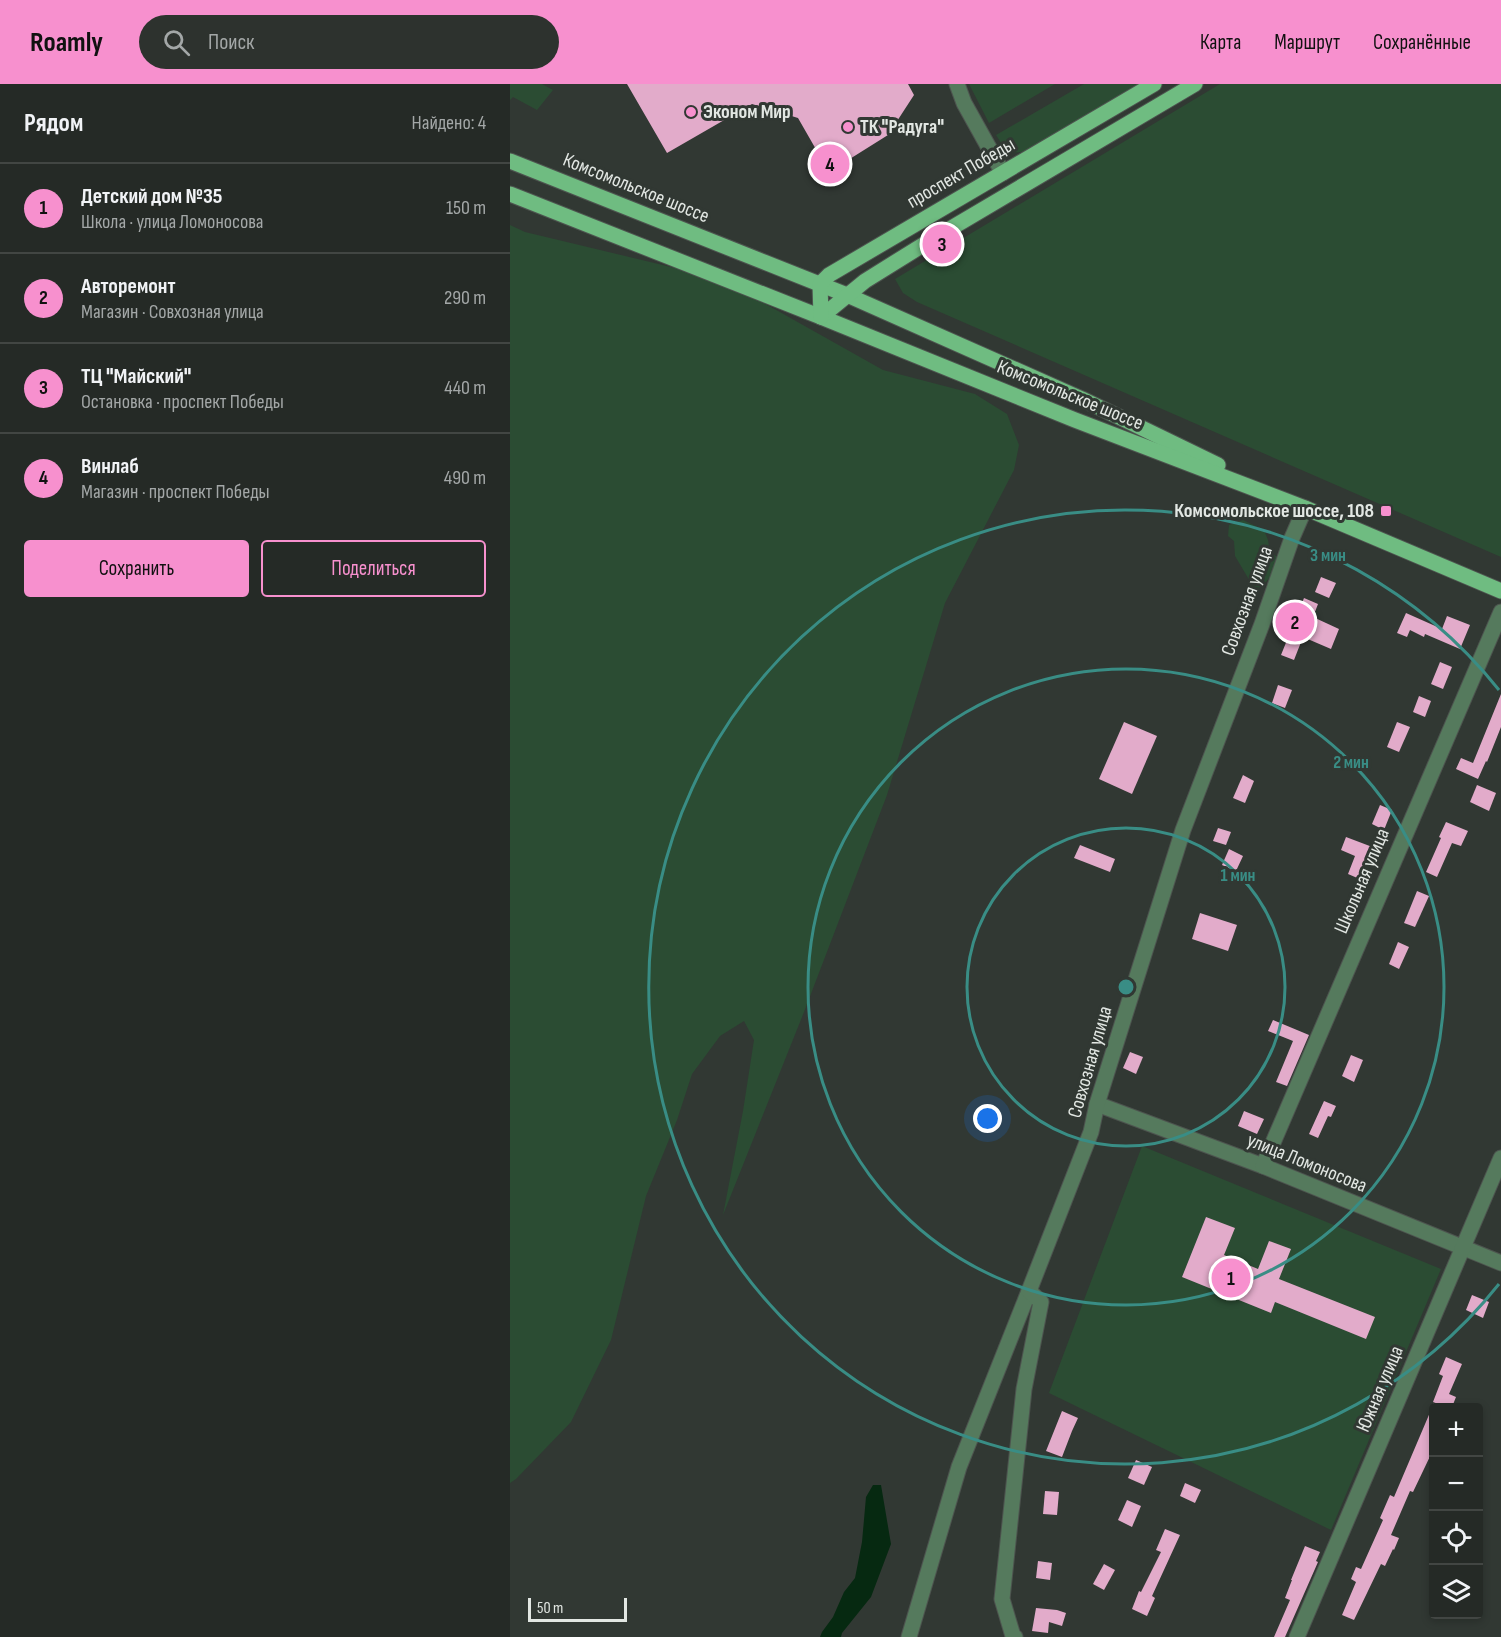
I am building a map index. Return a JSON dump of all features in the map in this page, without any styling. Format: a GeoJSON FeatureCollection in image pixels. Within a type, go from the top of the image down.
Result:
{"type":"FeatureCollection","features":[{"type":"Feature","properties":{"kind":"main road","name":"проспект Победы"},"geometry":{"type":"LineString","coordinates":[[820,284],[830,275],[1154,84]]}},
{"type":"Feature","properties":{"kind":"main road"},"geometry":{"type":"LineString","coordinates":[[821,317],[865,281],[1196,84]]}},
{"type":"Feature","properties":{"kind":"main road","name":"Комсомольское шоссе"},"geometry":{"type":"LineString","coordinates":[[510,161],[847,295],[1082,399],[1305,508]]}},
{"type":"Feature","properties":{"kind":"main road"},"geometry":{"type":"LineString","coordinates":[[1003,173],[1014,191]]}},
{"type":"Feature","properties":{"kind":"main road","name":"Комсомольское шоссе"},"geometry":{"type":"LineString","coordinates":[[510,194],[1075,420],[1305,508],[1501,591]]}},
{"type":"Feature","properties":{"kind":"main road"},"geometry":{"type":"LineString","coordinates":[[820,284],[821,317]]}},
{"type":"Feature","properties":{"kind":"main road"},"geometry":{"type":"LineString","coordinates":[[1075,420],[1082,399]]}},
{"type":"Feature","properties":{"kind":"street"},"geometry":{"type":"LineString","coordinates":[[957,84],[964,103],[1003,173]]}},
{"type":"Feature","properties":{"kind":"street","name":"Совхозная улица"},"geometry":{"type":"LineString","coordinates":[[909,1637],[959,1467],[1091,1132],[1097,1104],[1183,830],[1305,508]]}},
{"type":"Feature","properties":{"kind":"street","name":"Школьная улица"},"geometry":{"type":"LineString","coordinates":[[1263,1166],[1501,612]]}},
{"type":"Feature","properties":{"kind":"street","name":"улица Ломоносова"},"geometry":{"type":"LineString","coordinates":[[1097,1104],[1263,1166],[1501,1263]]}},
{"type":"Feature","properties":{"kind":"street","name":"Южная улица"},"geometry":{"type":"LineString","coordinates":[[1297,1637],[1501,1158]]}},
{"type":"Feature","properties":{"kind":"street"},"geometry":{"type":"LineString","coordinates":[[1014,1637],[1002,1599],[1024,1389],[1041,1302],[1029,1291]]}},
{"type":"Feature","properties":{"kind":"shaded area"},"geometry":{"type":"Polygon","coordinates":[[[510,84],[542,84],[553,90],[537,110],[513,97],[510,100],[510,84]]]}},
{"type":"Feature","properties":{"kind":"shaded area"},"geometry":{"type":"Polygon","coordinates":[[[969,84],[1055,84],[989,123],[969,84]]]}},
{"type":"Feature","properties":{"kind":"shaded area"},"geometry":{"type":"Polygon","coordinates":[[[1084,84],[1144,84],[1031,150],[1014,152],[1003,146],[996,135],[1084,84]]]}},
{"type":"Feature","properties":{"kind":"shaded area"},"geometry":{"type":"Polygon","coordinates":[[[1220,84],[1501,84],[1501,557],[917,302],[903,293],[895,279],[1220,84]]]}},
{"type":"Feature","properties":{"kind":"shaded area"},"geometry":{"type":"Polygon","coordinates":[[[510,225],[525,232],[721,279],[883,370],[975,394],[1007,414],[1019,445],[1014,470],[945,603],[887,795],[723,1215],[754,1040],[744,1021],[720,1036],[692,1074],[677,1120],[646,1196],[611,1340],[571,1422],[510,1483],[510,225]]]}},
{"type":"Feature","properties":{"kind":"shaded area"},"geometry":{"type":"Polygon","coordinates":[[[1243,520],[1264,530],[1270,553],[1276,556],[1278,564],[1275,572],[1261,587],[1254,588],[1235,556],[1234,541],[1228,536],[1229,525],[1243,520]]]}},
{"type":"Feature","properties":{"kind":"shaded area"},"geometry":{"type":"Polygon","coordinates":[[[1142,1146],[1441,1269],[1331,1530],[1049,1393],[1142,1146]]]}},
{"type":"Feature","properties":{"kind":"shaded area"},"geometry":{"type":"Polygon","coordinates":[[[873,1485],[881,1485],[891,1544],[871,1597],[841,1637],[820,1637],[833,1617],[844,1592],[855,1578],[862,1542],[866,1497],[873,1485]]]}},
{"type":"Feature","properties":{"kind":"building","name":"ТК \"Радуга\""},"geometry":{"type":"Polygon","coordinates":[[[627,84],[908,84],[914,95],[888,135],[829,172],[798,118],[752,104],[667,153],[627,84]]]}},
{"type":"Feature","properties":{"kind":"building"},"geometry":{"type":"Polygon","coordinates":[[[1321,577],[1336,583],[1329,598],[1315,592],[1321,577]]]}},
{"type":"Feature","properties":{"kind":"building"},"geometry":{"type":"Polygon","coordinates":[[[1304,598],[1318,604],[1313,617],[1339,629],[1331,649],[1303,637],[1294,660],[1281,655],[1304,598]]]}},
{"type":"Feature","properties":{"kind":"building"},"geometry":{"type":"Polygon","coordinates":[[[1406,613],[1442,629],[1447,616],[1470,625],[1460,649],[1410,630],[1407,637],[1397,633],[1406,613]]]}},
{"type":"Feature","properties":{"kind":"building"},"geometry":{"type":"Polygon","coordinates":[[[1440,662],[1452,667],[1443,689],[1431,684],[1440,662]]]}},
{"type":"Feature","properties":{"kind":"building"},"geometry":{"type":"Polygon","coordinates":[[[1278,685],[1292,690],[1285,708],[1272,703],[1278,685]]]}},
{"type":"Feature","properties":{"kind":"building"},"geometry":{"type":"Polygon","coordinates":[[[1501,694],[1501,727],[1478,779],[1456,769],[1461,758],[1473,763],[1501,694]]]}},
{"type":"Feature","properties":{"kind":"building"},"geometry":{"type":"Polygon","coordinates":[[[1419,696],[1431,701],[1425,717],[1413,712],[1419,696]]]}},
{"type":"Feature","properties":{"kind":"building"},"geometry":{"type":"Polygon","coordinates":[[[1124,722],[1157,736],[1132,794],[1099,779],[1124,722]]]}},
{"type":"Feature","properties":{"kind":"building"},"geometry":{"type":"Polygon","coordinates":[[[1397,722],[1410,727],[1399,752],[1387,747],[1397,722]]]}},
{"type":"Feature","properties":{"kind":"building"},"geometry":{"type":"Polygon","coordinates":[[[1243,775],[1254,781],[1245,803],[1233,798],[1243,775]]]}},
{"type":"Feature","properties":{"kind":"building"},"geometry":{"type":"Polygon","coordinates":[[[1477,785],[1496,793],[1489,811],[1470,802],[1477,785]]]}},
{"type":"Feature","properties":{"kind":"building"},"geometry":{"type":"Polygon","coordinates":[[[1380,805],[1392,810],[1384,830],[1372,824],[1380,805]]]}},
{"type":"Feature","properties":{"kind":"building"},"geometry":{"type":"Polygon","coordinates":[[[1446,822],[1468,831],[1461,846],[1452,843],[1437,877],[1426,872],[1446,822]]]}},
{"type":"Feature","properties":{"kind":"building"},"geometry":{"type":"Polygon","coordinates":[[[1218,828],[1231,832],[1226,845],[1213,841],[1218,828]]]}},
{"type":"Feature","properties":{"kind":"building"},"geometry":{"type":"Polygon","coordinates":[[[1346,837],[1375,848],[1362,880],[1348,874],[1355,856],[1341,850],[1346,837]]]}},
{"type":"Feature","properties":{"kind":"building"},"geometry":{"type":"Polygon","coordinates":[[[1080,845],[1115,859],[1110,872],[1074,858],[1080,845]]]}},
{"type":"Feature","properties":{"kind":"building"},"geometry":{"type":"Polygon","coordinates":[[[1229,849],[1243,856],[1236,871],[1222,865],[1229,849]]]}},
{"type":"Feature","properties":{"kind":"building"},"geometry":{"type":"Polygon","coordinates":[[[1417,891],[1429,896],[1415,927],[1404,923],[1417,891]]]}},
{"type":"Feature","properties":{"kind":"building"},"geometry":{"type":"Polygon","coordinates":[[[1200,913],[1237,925],[1228,951],[1192,939],[1200,913]]]}},
{"type":"Feature","properties":{"kind":"building"},"geometry":{"type":"Polygon","coordinates":[[[1398,942],[1409,947],[1399,969],[1389,964],[1398,942]]]}},
{"type":"Feature","properties":{"kind":"building"},"geometry":{"type":"Polygon","coordinates":[[[1273,1020],[1309,1035],[1287,1086],[1276,1082],[1293,1041],[1268,1031],[1273,1020]]]}},
{"type":"Feature","properties":{"kind":"building"},"geometry":{"type":"Polygon","coordinates":[[[1130,1052],[1143,1057],[1136,1074],[1123,1068],[1130,1052]]]}},
{"type":"Feature","properties":{"kind":"building"},"geometry":{"type":"Polygon","coordinates":[[[1351,1055],[1363,1060],[1354,1082],[1342,1076],[1351,1055]]]}},
{"type":"Feature","properties":{"kind":"building"},"geometry":{"type":"Polygon","coordinates":[[[1324,1101],[1336,1106],[1331,1117],[1328,1116],[1318,1138],[1309,1134],[1324,1101]]]}},
{"type":"Feature","properties":{"kind":"building"},"geometry":{"type":"Polygon","coordinates":[[[1244,1111],[1264,1119],[1257,1134],[1238,1126],[1244,1111]]]}},
{"type":"Feature","properties":{"kind":"building"},"geometry":{"type":"Polygon","coordinates":[[[1206,1217],[1235,1228],[1224,1255],[1258,1269],[1269,1241],[1291,1249],[1279,1279],[1375,1317],[1366,1339],[1275,1302],[1271,1313],[1182,1277],[1206,1217]]]}},
{"type":"Feature","properties":{"kind":"building"},"geometry":{"type":"Polygon","coordinates":[[[1472,1295],[1489,1302],[1483,1318],[1466,1310],[1472,1295]]]}},
{"type":"Feature","properties":{"kind":"building"},"geometry":{"type":"Polygon","coordinates":[[[1446,1357],[1462,1364],[1449,1394],[1456,1397],[1454,1403],[1433,1402],[1443,1376],[1439,1374],[1446,1357]]]}},
{"type":"Feature","properties":{"kind":"building"},"geometry":{"type":"Polygon","coordinates":[[[1062,1411],[1078,1418],[1062,1457],[1046,1451],[1062,1411]]]}},
{"type":"Feature","properties":{"kind":"building"},"geometry":{"type":"Polygon","coordinates":[[[1429,1415],[1429,1458],[1413,1492],[1410,1491],[1391,1535],[1399,1538],[1394,1550],[1385,1566],[1381,1564],[1354,1620],[1342,1615],[1356,1582],[1351,1579],[1356,1567],[1361,1569],[1383,1520],[1380,1518],[1390,1495],[1394,1497],[1429,1415]]]}},
{"type":"Feature","properties":{"kind":"building"},"geometry":{"type":"Polygon","coordinates":[[[1136,1460],[1152,1467],[1144,1485],[1128,1478],[1136,1460]]]}},
{"type":"Feature","properties":{"kind":"building"},"geometry":{"type":"Polygon","coordinates":[[[1185,1483],[1201,1490],[1195,1503],[1180,1496],[1185,1483]]]}},
{"type":"Feature","properties":{"kind":"building"},"geometry":{"type":"Polygon","coordinates":[[[1045,1491],[1059,1492],[1057,1515],[1043,1514],[1045,1491]]]}},
{"type":"Feature","properties":{"kind":"building"},"geometry":{"type":"Polygon","coordinates":[[[1127,1500],[1141,1506],[1132,1527],[1118,1520],[1127,1500]]]}},
{"type":"Feature","properties":{"kind":"building"},"geometry":{"type":"Polygon","coordinates":[[[1165,1529],[1180,1535],[1152,1596],[1155,1598],[1147,1616],[1132,1609],[1139,1591],[1141,1592],[1161,1552],[1156,1550],[1165,1529]]]}},
{"type":"Feature","properties":{"kind":"building"},"geometry":{"type":"Polygon","coordinates":[[[1305,1546],[1320,1552],[1316,1561],[1318,1562],[1285,1637],[1274,1637],[1290,1600],[1285,1598],[1305,1546]]]}},
{"type":"Feature","properties":{"kind":"building"},"geometry":{"type":"Polygon","coordinates":[[[1038,1561],[1052,1563],[1050,1580],[1036,1578],[1038,1561]]]}},
{"type":"Feature","properties":{"kind":"building"},"geometry":{"type":"Polygon","coordinates":[[[1104,1564],[1115,1570],[1104,1590],[1093,1584],[1104,1564]]]}},
{"type":"Feature","properties":{"kind":"building"},"geometry":{"type":"Polygon","coordinates":[[[1036,1608],[1066,1613],[1062,1626],[1049,1622],[1048,1633],[1032,1631],[1036,1608]]]}},
{"type":"Feature","properties":{"kind":"place","name":"Эконом Мир"},"geometry":{"type":"Point","coordinates":[691,112]}},
{"type":"Feature","properties":{"kind":"place","name":"ТК \"Радуга\""},"geometry":{"type":"Point","coordinates":[848,127]}},
{"type":"Feature","properties":{"kind":"place","name":"Винлаб"},"geometry":{"type":"Point","coordinates":[830,164]}},
{"type":"Feature","properties":{"kind":"place","name":"ТЦ \"Майский\""},"geometry":{"type":"Point","coordinates":[942,244]}},
{"type":"Feature","properties":{"kind":"place","name":"Комсомольское шоссе, 108"},"geometry":{"type":"Point","coordinates":[1386,511]}},
{"type":"Feature","properties":{"kind":"place","name":"Авторемонт"},"geometry":{"type":"Point","coordinates":[1295,622]}},
{"type":"Feature","properties":{"kind":"place","name":"Детский дом №35"},"geometry":{"type":"Point","coordinates":[1231,1278]}}]}
